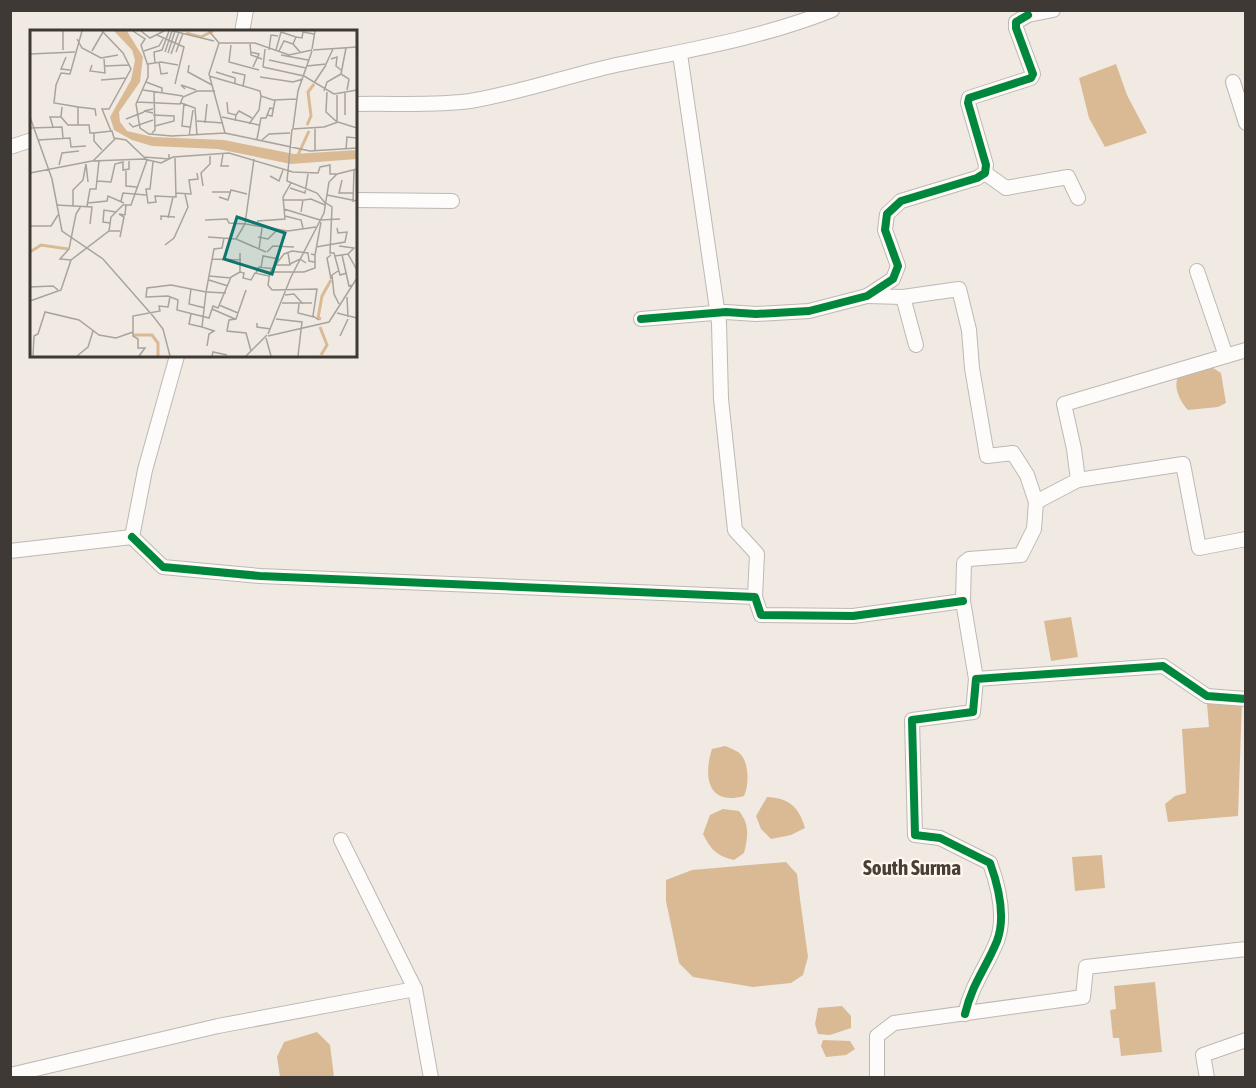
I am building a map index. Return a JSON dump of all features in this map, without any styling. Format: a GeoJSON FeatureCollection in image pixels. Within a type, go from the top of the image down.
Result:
{"type":"FeatureCollection","features":[{"type":"Feature","properties":{"kind":"street"},"geometry":{"type":"LineString","coordinates":[[242,30],[246,10]]}},
{"type":"Feature","properties":{"kind":"street"},"geometry":{"type":"LineString","coordinates":[[357,104],[467,101],[509,94],[616,65],[680,54],[803,22],[832,10]]}},
{"type":"Feature","properties":{"kind":"street"},"geometry":{"type":"LineString","coordinates":[[985,173],[986,165],[968,103],[969,98],[1031,78],[1033,74],[1016,28],[1016,22],[1027,13],[1053,10]]}},
{"type":"Feature","properties":{"kind":"street"},"geometry":{"type":"LineString","coordinates":[[680,54],[717,312],[721,399],[735,531],[757,554],[755,597],[761,615],[853,616],[963,601]]}},
{"type":"Feature","properties":{"kind":"street"},"geometry":{"type":"LineString","coordinates":[[1233,82],[1245,123]]}},
{"type":"Feature","properties":{"kind":"street"},"geometry":{"type":"LineString","coordinates":[[10,147],[30,141]]}},
{"type":"Feature","properties":{"kind":"street"},"geometry":{"type":"LineString","coordinates":[[985,173],[1006,188],[1068,177],[1078,198]]}},
{"type":"Feature","properties":{"kind":"street"},"geometry":{"type":"LineString","coordinates":[[867,296],[893,279],[898,266],[885,230],[887,214],[901,201],[977,178],[985,173]]}},
{"type":"Feature","properties":{"kind":"street"},"geometry":{"type":"LineString","coordinates":[[357,200],[452,201]]}},
{"type":"Feature","properties":{"kind":"street"},"geometry":{"type":"LineString","coordinates":[[1197,270],[1226,356]]}},
{"type":"Feature","properties":{"kind":"street"},"geometry":{"type":"LineString","coordinates":[[641,319],[717,312],[809,311],[867,296],[903,297],[959,289],[969,330],[972,368],[987,456],[1013,453],[1028,475],[1036,502],[1034,529],[1021,555],[965,561],[963,601],[976,679],[973,712],[912,720],[915,835],[940,838],[990,863],[997,884],[1000,908],[998,939],[970,991],[965,1014]]}},
{"type":"Feature","properties":{"kind":"street"},"geometry":{"type":"LineString","coordinates":[[903,297],[916,345]]}},
{"type":"Feature","properties":{"kind":"street"},"geometry":{"type":"LineString","coordinates":[[1078,480],[1064,404],[1245,350]]}},
{"type":"Feature","properties":{"kind":"street"},"geometry":{"type":"LineString","coordinates":[[132,537],[145,470],[177,357]]}},
{"type":"Feature","properties":{"kind":"street"},"geometry":{"type":"LineString","coordinates":[[1036,502],[1078,480],[1183,464],[1199,548],[1245,539]]}},
{"type":"Feature","properties":{"kind":"street"},"geometry":{"type":"LineString","coordinates":[[132,537],[163,567],[260,576],[755,597]]}},
{"type":"Feature","properties":{"kind":"street"},"geometry":{"type":"LineString","coordinates":[[10,551],[132,537]]}},
{"type":"Feature","properties":{"kind":"street"},"geometry":{"type":"LineString","coordinates":[[976,679],[1163,666],[1208,696],[1245,699]]}},
{"type":"Feature","properties":{"kind":"street"},"geometry":{"type":"LineString","coordinates":[[341,840],[415,989],[431,1077]]}},
{"type":"Feature","properties":{"kind":"street"},"geometry":{"type":"LineString","coordinates":[[877,1077],[877,1036],[894,1023],[1083,998],[1086,967],[1245,949]]}},
{"type":"Feature","properties":{"kind":"street"},"geometry":{"type":"LineString","coordinates":[[10,1075],[218,1026],[415,989]]}},
{"type":"Feature","properties":{"kind":"street"},"geometry":{"type":"LineString","coordinates":[[1208,1077],[1203,1054],[1245,1040]]}},
{"type":"Feature","properties":{"kind":"shaded area"},"geometry":{"type":"Polygon","coordinates":[[[1116,64],[1127,95],[1147,133],[1105,147],[1089,118],[1079,78],[1116,64]]]}},
{"type":"Feature","properties":{"kind":"shaded area"},"geometry":{"type":"Polygon","coordinates":[[[1210,366],[1221,373],[1226,403],[1218,407],[1188,410],[1178,393],[1176,382],[1178,378],[1187,371],[1210,366]]]}},
{"type":"Feature","properties":{"kind":"shaded area"},"geometry":{"type":"Polygon","coordinates":[[[1071,617],[1078,657],[1051,661],[1044,621],[1071,617]]]}},
{"type":"Feature","properties":{"kind":"shaded area"},"geometry":{"type":"Polygon","coordinates":[[[1242,701],[1238,816],[1168,822],[1165,804],[1175,796],[1186,793],[1182,729],[1209,727],[1207,704],[1242,701]]]}},
{"type":"Feature","properties":{"kind":"shaded area"},"geometry":{"type":"Polygon","coordinates":[[[725,746],[739,753],[746,765],[748,776],[744,796],[723,797],[711,787],[708,770],[712,749],[725,746]]]}},
{"type":"Feature","properties":{"kind":"shaded area"},"geometry":{"type":"Polygon","coordinates":[[[767,797],[781,799],[792,805],[800,814],[805,828],[791,835],[771,839],[761,829],[756,816],[767,797]]]}},
{"type":"Feature","properties":{"kind":"shaded area"},"geometry":{"type":"Polygon","coordinates":[[[723,809],[739,811],[746,826],[744,853],[734,860],[715,852],[703,834],[710,815],[723,809]]]}},
{"type":"Feature","properties":{"kind":"shaded area"},"geometry":{"type":"Polygon","coordinates":[[[1102,855],[1105,888],[1075,891],[1072,857],[1102,855]]]}},
{"type":"Feature","properties":{"kind":"shaded area"},"geometry":{"type":"Polygon","coordinates":[[[786,862],[797,874],[808,957],[803,975],[791,983],[753,987],[693,977],[679,963],[666,901],[666,880],[692,870],[786,862]]]}},
{"type":"Feature","properties":{"kind":"shaded area"},"geometry":{"type":"Polygon","coordinates":[[[1155,982],[1162,1052],[1121,1056],[1119,1038],[1113,1038],[1110,1010],[1116,1009],[1114,986],[1155,982]]]}},
{"type":"Feature","properties":{"kind":"shaded area"},"geometry":{"type":"Polygon","coordinates":[[[842,1006],[851,1016],[851,1028],[830,1035],[818,1034],[815,1024],[818,1008],[842,1006]]]}},
{"type":"Feature","properties":{"kind":"shaded area"},"geometry":{"type":"Polygon","coordinates":[[[317,1032],[330,1045],[334,1077],[280,1077],[277,1057],[284,1042],[317,1032]]]}},
{"type":"Feature","properties":{"kind":"shaded area"},"geometry":{"type":"Polygon","coordinates":[[[823,1040],[850,1041],[855,1049],[846,1055],[826,1057],[821,1046],[823,1040]]]}},
{"type":"Feature","properties":{"kind":"cycle path"},"geometry":{"type":"LineString","coordinates":[[641,319],[726,312],[756,314],[809,311],[867,296],[893,279],[898,266],[885,230],[887,214],[901,201],[977,178],[985,173],[986,165],[968,103],[969,98],[1031,78],[1033,74],[1016,28],[1016,22],[1028,15]]}},
{"type":"Feature","properties":{"kind":"cycle path"},"geometry":{"type":"LineString","coordinates":[[132,537],[163,567],[260,576],[755,597],[761,615],[853,616],[963,601]]}},
{"type":"Feature","properties":{"kind":"cycle path"},"geometry":{"type":"LineString","coordinates":[[965,1014],[971,994],[1000,932],[1001,912],[998,891],[990,863],[940,838],[915,835],[912,720],[973,712],[976,679],[1163,666],[1207,696],[1246,699]]}},
{"type":"Feature","properties":{"kind":"district","name":"South Surma"},"geometry":{"type":"Point","coordinates":[912,867]}}]}
